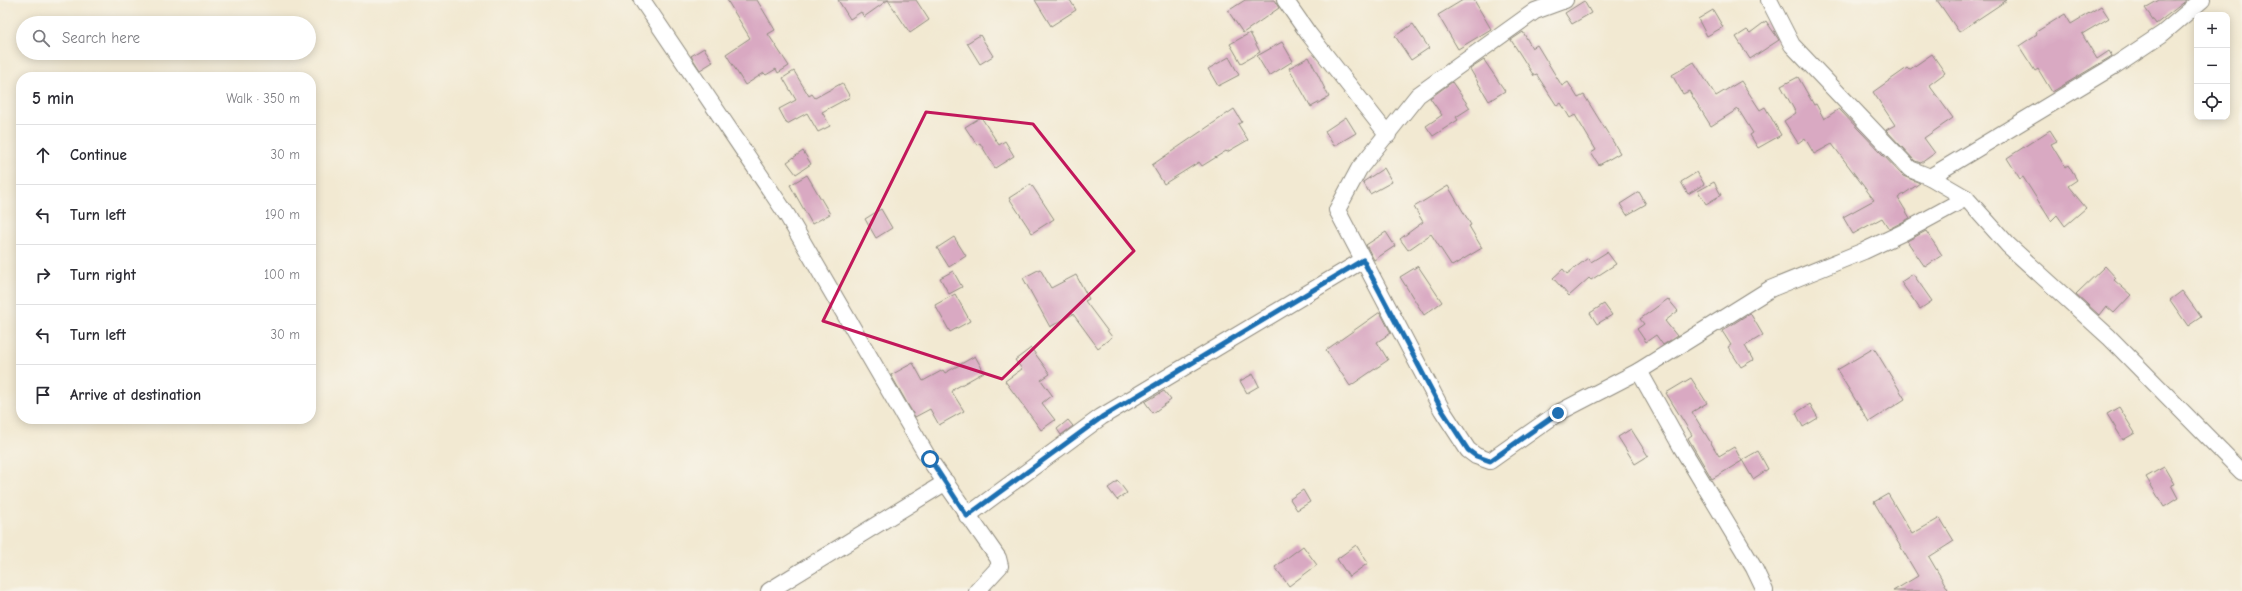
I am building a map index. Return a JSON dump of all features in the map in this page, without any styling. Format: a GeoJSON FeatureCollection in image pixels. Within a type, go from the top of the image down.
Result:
{"type":"FeatureCollection","features":[{"type":"Feature","properties":{"kind":"street"},"geometry":{"type":"LineString","coordinates":[[642,0],[787,215],[860,343],[967,516],[998,558],[1000,566],[977,591]]}},
{"type":"Feature","properties":{"kind":"street"},"geometry":{"type":"LineString","coordinates":[[1285,0],[1308,33],[1388,135]]}},
{"type":"Feature","properties":{"kind":"street"},"geometry":{"type":"LineString","coordinates":[[1565,0],[1535,11],[1418,96],[1359,169],[1337,210],[1442,410],[1468,450],[1476,456],[1490,461],[1558,413],[1639,371],[1770,289],[1864,251],[1902,233],[1966,198]]}},
{"type":"Feature","properties":{"kind":"street"},"geometry":{"type":"LineString","coordinates":[[1769,0],[1792,45],[1910,169],[1930,177],[1966,198],[2008,245],[2109,337],[2242,472]]}},
{"type":"Feature","properties":{"kind":"street"},"geometry":{"type":"LineString","coordinates":[[1930,177],[2114,66],[2162,34],[2202,0]]}},
{"type":"Feature","properties":{"kind":"street"},"geometry":{"type":"LineString","coordinates":[[967,516],[1102,417],[1363,260]]}},
{"type":"Feature","properties":{"kind":"street"},"geometry":{"type":"LineString","coordinates":[[1639,371],[1682,448],[1754,568],[1765,591]]}},
{"type":"Feature","properties":{"kind":"street"},"geometry":{"type":"LineString","coordinates":[[769,591],[946,482]]}},
{"type":"Feature","properties":{"kind":"highlighted area"},"geometry":{"type":"Polygon","coordinates":[[[926,112],[1033,124],[1134,251],[1002,379],[823,321],[926,112]]]}},
{"type":"Feature","properties":{"kind":"building"},"geometry":{"type":"Polygon","coordinates":[[[727,0],[757,0],[775,30],[768,34],[789,66],[778,73],[776,69],[766,75],[764,73],[745,85],[726,54],[750,38],[727,0]]]}},
{"type":"Feature","properties":{"kind":"building"},"geometry":{"type":"Polygon","coordinates":[[[838,0],[888,0],[864,17],[861,12],[850,19],[838,0]]]}},
{"type":"Feature","properties":{"kind":"building"},"geometry":{"type":"Polygon","coordinates":[[[888,0],[916,0],[929,20],[910,33],[888,0]]]}},
{"type":"Feature","properties":{"kind":"building"},"geometry":{"type":"Polygon","coordinates":[[[1035,0],[1070,0],[1076,10],[1051,26],[1035,0]]]}},
{"type":"Feature","properties":{"kind":"building"},"geometry":{"type":"Polygon","coordinates":[[[1245,0],[1274,0],[1279,8],[1243,33],[1228,11],[1245,0]]]}},
{"type":"Feature","properties":{"kind":"building"},"geometry":{"type":"Polygon","coordinates":[[[1463,0],[1474,0],[1491,29],[1458,49],[1438,15],[1463,0]]]}},
{"type":"Feature","properties":{"kind":"building"},"geometry":{"type":"Polygon","coordinates":[[[1937,0],[2007,0],[1959,32],[1937,0]]]}},
{"type":"Feature","properties":{"kind":"building"},"geometry":{"type":"Polygon","coordinates":[[[2159,0],[2187,0],[2156,24],[2145,8],[2159,0]]]}},
{"type":"Feature","properties":{"kind":"building"},"geometry":{"type":"Polygon","coordinates":[[[1584,1],[1591,13],[1572,24],[1565,13],[1584,1]]]}},
{"type":"Feature","properties":{"kind":"building"},"geometry":{"type":"Polygon","coordinates":[[[2101,6],[2109,18],[2082,34],[2097,59],[2109,51],[2112,56],[2052,92],[2038,69],[2035,71],[2019,46],[2037,34],[2036,32],[2065,14],[2071,24],[2101,6]]]}},
{"type":"Feature","properties":{"kind":"building"},"geometry":{"type":"Polygon","coordinates":[[[1713,10],[1723,27],[1707,36],[1698,19],[1713,10]]]}},
{"type":"Feature","properties":{"kind":"building"},"geometry":{"type":"Polygon","coordinates":[[[1766,21],[1779,40],[1750,59],[1736,37],[1747,30],[1750,33],[1766,21]]]}},
{"type":"Feature","properties":{"kind":"building"},"geometry":{"type":"Polygon","coordinates":[[[1413,24],[1429,48],[1411,60],[1395,36],[1413,24]]]}},
{"type":"Feature","properties":{"kind":"building"},"geometry":{"type":"Polygon","coordinates":[[[1523,32],[1532,48],[1537,45],[1562,86],[1568,82],[1578,98],[1584,95],[1620,153],[1599,165],[1591,153],[1596,150],[1575,115],[1570,118],[1561,103],[1557,106],[1537,75],[1534,76],[1511,40],[1523,32]]]}},
{"type":"Feature","properties":{"kind":"building"},"geometry":{"type":"Polygon","coordinates":[[[1250,33],[1260,52],[1241,63],[1230,44],[1250,33]]]}},
{"type":"Feature","properties":{"kind":"building"},"geometry":{"type":"Polygon","coordinates":[[[980,35],[993,56],[980,64],[967,43],[980,35]]]}},
{"type":"Feature","properties":{"kind":"building"},"geometry":{"type":"Polygon","coordinates":[[[1282,42],[1293,61],[1269,76],[1257,56],[1282,42]]]}},
{"type":"Feature","properties":{"kind":"building"},"geometry":{"type":"Polygon","coordinates":[[[704,48],[713,62],[700,70],[691,56],[704,48]]]}},
{"type":"Feature","properties":{"kind":"building"},"geometry":{"type":"Polygon","coordinates":[[[1932,54],[1945,73],[1929,85],[1953,118],[1924,138],[1935,153],[1921,163],[1915,161],[1886,130],[1895,125],[1873,92],[1907,68],[1909,70],[1932,54]]]}},
{"type":"Feature","properties":{"kind":"building"},"geometry":{"type":"Polygon","coordinates":[[[1229,57],[1239,75],[1218,86],[1208,69],[1229,57]]]}},
{"type":"Feature","properties":{"kind":"building"},"geometry":{"type":"Polygon","coordinates":[[[1309,57],[1329,97],[1311,107],[1289,68],[1309,57]]]}},
{"type":"Feature","properties":{"kind":"building"},"geometry":{"type":"Polygon","coordinates":[[[1484,60],[1505,91],[1489,101],[1470,69],[1484,60]]]}},
{"type":"Feature","properties":{"kind":"building"},"geometry":{"type":"Polygon","coordinates":[[[1694,62],[1716,96],[1741,81],[1760,110],[1765,107],[1781,135],[1758,148],[1750,135],[1753,133],[1738,109],[1711,126],[1689,91],[1683,94],[1672,75],[1694,62]]]}},
{"type":"Feature","properties":{"kind":"building"},"geometry":{"type":"Polygon","coordinates":[[[794,71],[809,96],[812,94],[815,98],[842,83],[850,97],[822,112],[830,126],[818,132],[807,113],[787,124],[779,109],[796,100],[783,78],[794,71]]]}},
{"type":"Feature","properties":{"kind":"building"},"geometry":{"type":"Polygon","coordinates":[[[1798,77],[1824,119],[1839,109],[1903,176],[1920,183],[1898,198],[1910,218],[1889,229],[1882,218],[1853,234],[1843,217],[1874,200],[1832,144],[1814,154],[1805,138],[1798,143],[1784,121],[1796,113],[1781,86],[1798,77]]]}},
{"type":"Feature","properties":{"kind":"building"},"geometry":{"type":"Polygon","coordinates":[[[1452,82],[1470,108],[1456,117],[1458,120],[1433,136],[1426,126],[1442,115],[1430,98],[1452,82]]]}},
{"type":"Feature","properties":{"kind":"building"},"geometry":{"type":"Polygon","coordinates":[[[1234,109],[1242,122],[1238,124],[1248,140],[1227,152],[1226,151],[1202,166],[1199,162],[1164,184],[1152,165],[1234,109]]]}},
{"type":"Feature","properties":{"kind":"building"},"geometry":{"type":"Polygon","coordinates":[[[981,117],[999,145],[1005,141],[1014,156],[995,168],[980,143],[977,145],[965,127],[981,117]]]}},
{"type":"Feature","properties":{"kind":"building"},"geometry":{"type":"Polygon","coordinates":[[[1346,117],[1356,133],[1334,146],[1325,131],[1346,117]]]}},
{"type":"Feature","properties":{"kind":"building"},"geometry":{"type":"Polygon","coordinates":[[[2050,130],[2057,141],[2051,144],[2065,167],[2068,165],[2077,180],[2068,186],[2086,208],[2065,226],[2057,215],[2051,221],[2023,177],[2020,179],[2007,158],[2050,130]]]}},
{"type":"Feature","properties":{"kind":"building"},"geometry":{"type":"Polygon","coordinates":[[[803,151],[811,164],[796,174],[787,162],[803,151]]]}},
{"type":"Feature","properties":{"kind":"building"},"geometry":{"type":"Polygon","coordinates":[[[1384,168],[1392,182],[1370,194],[1363,182],[1384,168]]]}},
{"type":"Feature","properties":{"kind":"building"},"geometry":{"type":"Polygon","coordinates":[[[1697,172],[1704,184],[1688,194],[1681,182],[1697,172]]]}},
{"type":"Feature","properties":{"kind":"building"},"geometry":{"type":"Polygon","coordinates":[[[807,175],[830,214],[812,224],[790,185],[807,175]]]}},
{"type":"Feature","properties":{"kind":"building"},"geometry":{"type":"Polygon","coordinates":[[[1714,182],[1721,195],[1706,204],[1698,191],[1714,182]]]}},
{"type":"Feature","properties":{"kind":"building"},"geometry":{"type":"Polygon","coordinates":[[[1031,184],[1054,219],[1032,233],[1009,198],[1031,184]]]}},
{"type":"Feature","properties":{"kind":"building"},"geometry":{"type":"Polygon","coordinates":[[[1448,186],[1471,225],[1469,226],[1482,248],[1452,266],[1431,234],[1408,250],[1400,239],[1423,222],[1414,207],[1448,186]]]}},
{"type":"Feature","properties":{"kind":"building"},"geometry":{"type":"Polygon","coordinates":[[[1639,192],[1646,204],[1627,215],[1620,204],[1639,192]]]}},
{"type":"Feature","properties":{"kind":"building"},"geometry":{"type":"Polygon","coordinates":[[[881,209],[892,228],[876,238],[865,219],[881,209]]]}},
{"type":"Feature","properties":{"kind":"building"},"geometry":{"type":"Polygon","coordinates":[[[1926,231],[1942,255],[1925,267],[1907,241],[1926,231]]]}},
{"type":"Feature","properties":{"kind":"building"},"geometry":{"type":"Polygon","coordinates":[[[1386,232],[1395,246],[1374,260],[1366,245],[1386,232]]]}},
{"type":"Feature","properties":{"kind":"building"},"geometry":{"type":"Polygon","coordinates":[[[954,237],[966,256],[949,267],[937,248],[954,237]]]}},
{"type":"Feature","properties":{"kind":"building"},"geometry":{"type":"Polygon","coordinates":[[[1607,252],[1616,264],[1591,280],[1589,278],[1569,296],[1553,278],[1563,269],[1567,274],[1588,258],[1591,262],[1607,252]]]}},
{"type":"Feature","properties":{"kind":"building"},"geometry":{"type":"Polygon","coordinates":[[[1418,266],[1442,302],[1424,315],[1400,277],[1418,266]]]}},
{"type":"Feature","properties":{"kind":"building"},"geometry":{"type":"Polygon","coordinates":[[[2105,266],[2116,278],[2114,280],[2131,295],[2114,313],[2106,306],[2099,315],[2076,294],[2105,266]]]}},
{"type":"Feature","properties":{"kind":"building"},"geometry":{"type":"Polygon","coordinates":[[[1040,269],[1051,288],[1076,275],[1089,299],[1085,301],[1112,337],[1098,348],[1073,314],[1050,327],[1023,278],[1040,269]]]}},
{"type":"Feature","properties":{"kind":"building"},"geometry":{"type":"Polygon","coordinates":[[[953,271],[962,287],[949,294],[940,278],[953,271]]]}},
{"type":"Feature","properties":{"kind":"building"},"geometry":{"type":"Polygon","coordinates":[[[1913,274],[1932,301],[1920,309],[1901,282],[1913,274]]]}},
{"type":"Feature","properties":{"kind":"building"},"geometry":{"type":"Polygon","coordinates":[[[2182,291],[2201,317],[2188,326],[2170,300],[2182,291]]]}},
{"type":"Feature","properties":{"kind":"building"},"geometry":{"type":"Polygon","coordinates":[[[955,294],[970,321],[950,332],[935,305],[955,294]]]}},
{"type":"Feature","properties":{"kind":"building"},"geometry":{"type":"Polygon","coordinates":[[[1668,299],[1678,311],[1665,321],[1677,336],[1663,345],[1656,335],[1646,342],[1637,329],[1644,324],[1640,319],[1668,299]]]}},
{"type":"Feature","properties":{"kind":"building"},"geometry":{"type":"Polygon","coordinates":[[[1604,304],[1612,315],[1597,324],[1590,313],[1604,304]]]}},
{"type":"Feature","properties":{"kind":"building"},"geometry":{"type":"Polygon","coordinates":[[[1380,312],[1391,333],[1377,342],[1388,360],[1350,386],[1326,350],[1380,312]]]}},
{"type":"Feature","properties":{"kind":"building"},"geometry":{"type":"Polygon","coordinates":[[[1750,313],[1763,335],[1745,346],[1753,360],[1741,367],[1728,347],[1731,345],[1722,331],[1750,313]]]}},
{"type":"Feature","properties":{"kind":"building"},"geometry":{"type":"Polygon","coordinates":[[[1031,348],[1050,374],[1041,380],[1052,395],[1042,403],[1055,420],[1041,430],[1005,381],[1022,369],[1015,360],[1031,348]]]}},
{"type":"Feature","properties":{"kind":"building"},"geometry":{"type":"Polygon","coordinates":[[[1874,348],[1905,399],[1869,422],[1837,370],[1874,348]]]}},
{"type":"Feature","properties":{"kind":"building"},"geometry":{"type":"Polygon","coordinates":[[[975,356],[984,372],[954,389],[952,392],[964,411],[939,425],[930,409],[915,417],[891,375],[913,363],[923,381],[943,370],[945,373],[975,356]]]}},
{"type":"Feature","properties":{"kind":"building"},"geometry":{"type":"Polygon","coordinates":[[[1253,374],[1259,386],[1247,393],[1240,381],[1253,374]]]}},
{"type":"Feature","properties":{"kind":"building"},"geometry":{"type":"Polygon","coordinates":[[[1691,378],[1707,403],[1692,412],[1719,456],[1734,447],[1742,461],[1712,479],[1688,438],[1692,435],[1666,393],[1691,378]]]}},
{"type":"Feature","properties":{"kind":"building"},"geometry":{"type":"Polygon","coordinates":[[[1164,391],[1171,400],[1153,413],[1145,402],[1164,391]]]}},
{"type":"Feature","properties":{"kind":"building"},"geometry":{"type":"Polygon","coordinates":[[[1810,404],[1818,418],[1803,427],[1796,413],[1810,404]]]}},
{"type":"Feature","properties":{"kind":"building"},"geometry":{"type":"Polygon","coordinates":[[[2119,407],[2135,433],[2123,440],[2107,414],[2119,407]]]}},
{"type":"Feature","properties":{"kind":"building"},"geometry":{"type":"Polygon","coordinates":[[[1068,420],[1073,426],[1061,435],[1057,429],[1068,420]]]}},
{"type":"Feature","properties":{"kind":"building"},"geometry":{"type":"Polygon","coordinates":[[[1631,429],[1648,456],[1635,464],[1618,437],[1631,429]]]}},
{"type":"Feature","properties":{"kind":"building"},"geometry":{"type":"Polygon","coordinates":[[[1758,451],[1768,469],[1753,479],[1742,460],[1758,451]]]}},
{"type":"Feature","properties":{"kind":"building"},"geometry":{"type":"Polygon","coordinates":[[[2164,467],[2174,484],[2171,485],[2178,498],[2164,507],[2146,477],[2164,467]]]}},
{"type":"Feature","properties":{"kind":"building"},"geometry":{"type":"Polygon","coordinates":[[[1118,481],[1127,493],[1117,500],[1108,488],[1118,481]]]}},
{"type":"Feature","properties":{"kind":"building"},"geometry":{"type":"Polygon","coordinates":[[[1303,490],[1310,502],[1297,510],[1290,499],[1303,490]]]}},
{"type":"Feature","properties":{"kind":"building"},"geometry":{"type":"Polygon","coordinates":[[[1888,494],[1912,534],[1940,518],[1954,541],[1929,557],[1949,591],[1893,591],[1918,576],[1874,502],[1888,494]]]}},
{"type":"Feature","properties":{"kind":"building"},"geometry":{"type":"Polygon","coordinates":[[[1356,545],[1368,563],[1349,577],[1337,559],[1356,545]]]}},
{"type":"Feature","properties":{"kind":"building"},"geometry":{"type":"Polygon","coordinates":[[[1303,546],[1317,565],[1289,586],[1275,567],[1303,546]]]}},
{"type":"Feature","properties":{"kind":"route"},"geometry":{"type":"LineString","coordinates":[[930,459],[967,516],[1102,417],[1363,260],[1442,410],[1468,450],[1476,456],[1490,461],[1558,413]]}}]}
